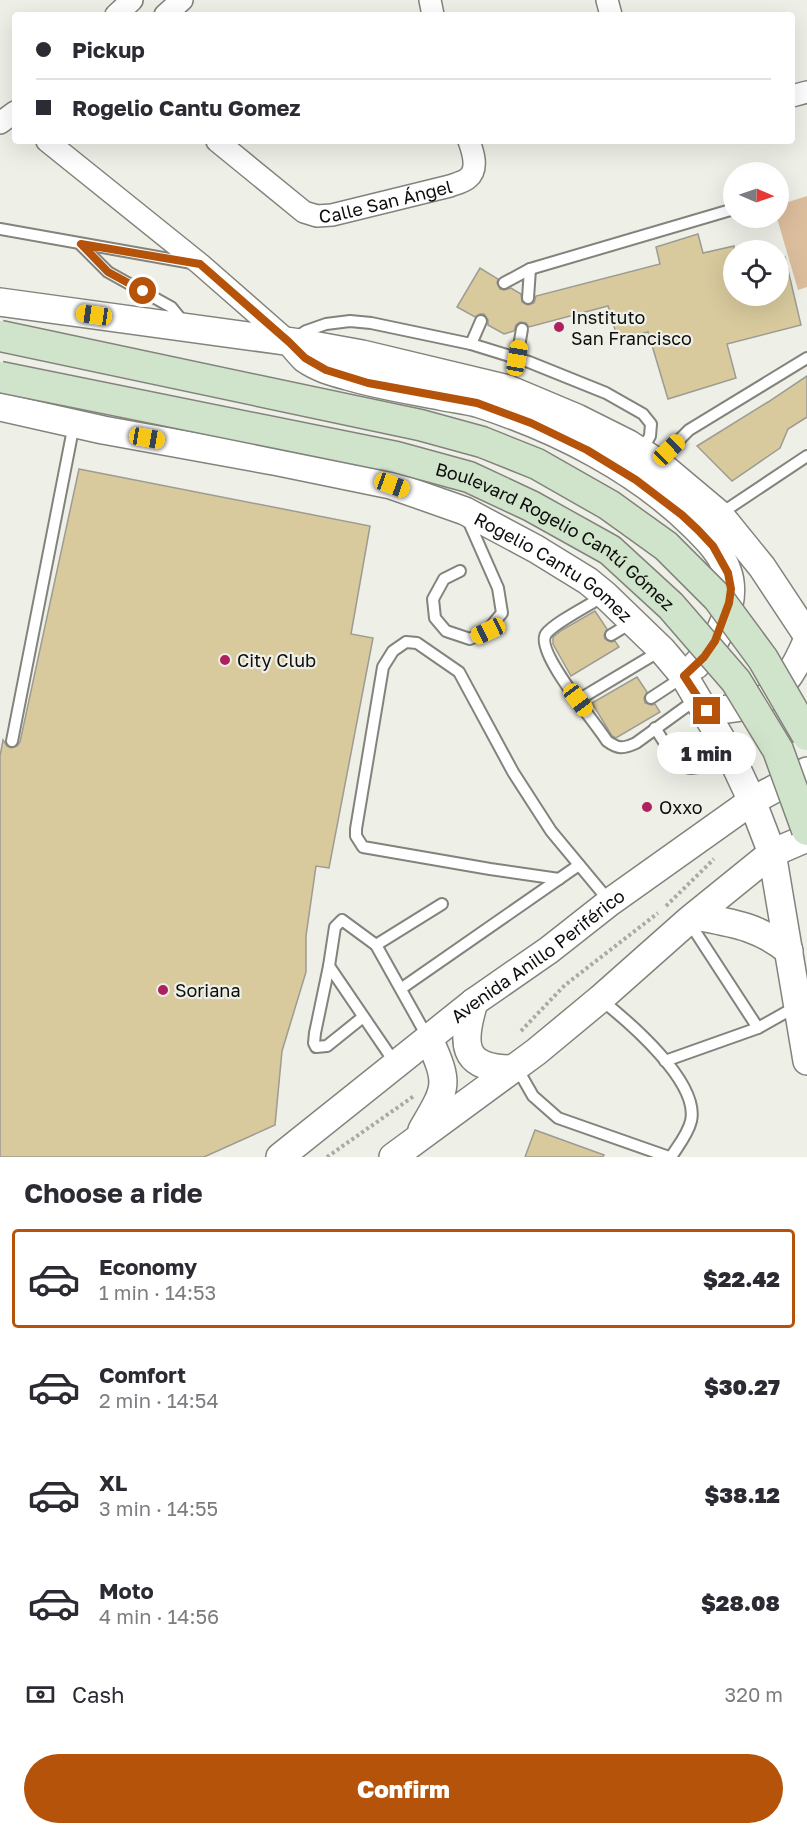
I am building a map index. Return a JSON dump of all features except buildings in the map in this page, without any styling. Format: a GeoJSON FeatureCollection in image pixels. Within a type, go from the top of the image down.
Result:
{"type":"FeatureCollection","features":[{"type":"Feature","properties":{"kind":"main road"},"geometry":{"type":"LineString","coordinates":[[0,336],[420,425],[482,442],[537,464],[609,505],[666,546],[710,590],[762,659],[807,735]]}},
{"type":"Feature","properties":{"kind":"main road","name":"Boulevard Rogelio Cantú Gómez"},"geometry":{"type":"LineString","coordinates":[[0,377],[396,457],[469,477],[551,517],[610,550],[671,606],[736,681],[778,750],[807,830]]}},
{"type":"Feature","properties":{"kind":"street"},"geometry":{"type":"LineString","coordinates":[[119,12],[132,0]]}},
{"type":"Feature","properties":{"kind":"street"},"geometry":{"type":"LineString","coordinates":[[168,12],[182,0]]}},
{"type":"Feature","properties":{"kind":"street"},"geometry":{"type":"LineString","coordinates":[[0,302],[289,342],[362,354],[508,389],[577,418],[649,457],[719,514],[762,567],[805,631],[787,679],[775,693],[759,702],[735,709],[696,695],[704,657],[715,641],[729,603],[731,589],[728,573],[723,560],[713,546],[682,515],[636,480],[587,450],[531,423],[477,403],[368,383],[326,370],[305,358],[289,342],[200,264],[51,144]]}},
{"type":"Feature","properties":{"kind":"street","name":"Calle San Ángel"},"geometry":{"type":"LineString","coordinates":[[221,144],[304,212],[317,216],[332,215],[450,186],[468,178],[474,169],[471,144]]}},
{"type":"Feature","properties":{"kind":"street","name":"Rogelio Cantu Gomez"},"geometry":{"type":"LineString","coordinates":[[0,407],[74,424],[392,485],[465,511],[536,549],[588,581],[634,621],[662,650],[696,695],[730,754],[752,801],[772,853],[807,1061]]}},
{"type":"Feature","properties":{"kind":"street","name":"Avenida Anillo Periférico"},"geometry":{"type":"LineString","coordinates":[[280,1157],[474,1002],[540,956],[610,902],[752,801],[807,771]]}},
{"type":"Feature","properties":{"kind":"street"},"geometry":{"type":"LineString","coordinates":[[393,1157],[536,1052],[691,918],[772,853],[807,838]]}},
{"type":"Feature","properties":{"kind":"street"},"geometry":{"type":"LineString","coordinates":[[691,918],[752,928],[775,940],[789,951],[807,930]]}},
{"type":"Feature","properties":{"kind":"street"},"geometry":{"type":"LineString","coordinates":[[474,1002],[466,1040],[470,1053],[479,1064],[493,1069],[513,1067]]}},
{"type":"Feature","properties":{"kind":"street"},"geometry":{"type":"LineString","coordinates":[[416,1138],[440,1098],[444,1084],[443,1073],[429,1039]]}},
{"type":"Feature","properties":{"kind":"lane"},"geometry":{"type":"LineString","coordinates":[[504,283],[530,269],[723,211]]}},
{"type":"Feature","properties":{"kind":"lane"},"geometry":{"type":"LineString","coordinates":[[0,229],[200,264]]}},
{"type":"Feature","properties":{"kind":"lane"},"geometry":{"type":"LineString","coordinates":[[81,244],[108,272],[171,307],[187,328]]}},
{"type":"Feature","properties":{"kind":"lane"},"geometry":{"type":"LineString","coordinates":[[528,298],[530,269]]}},
{"type":"Feature","properties":{"kind":"lane"},"geometry":{"type":"LineString","coordinates":[[289,342],[306,331],[326,324],[350,321],[371,323],[471,344],[517,358],[606,393],[643,414],[651,424],[649,457]]}},
{"type":"Feature","properties":{"kind":"lane"},"geometry":{"type":"LineString","coordinates":[[471,344],[481,321]]}},
{"type":"Feature","properties":{"kind":"lane"},"geometry":{"type":"LineString","coordinates":[[517,358],[522,329]]}},
{"type":"Feature","properties":{"kind":"lane"},"geometry":{"type":"LineString","coordinates":[[649,457],[807,358]]}},
{"type":"Feature","properties":{"kind":"lane"},"geometry":{"type":"LineString","coordinates":[[12,741],[74,424]]}},
{"type":"Feature","properties":{"kind":"lane"},"geometry":{"type":"LineString","coordinates":[[719,514],[807,456]]}},
{"type":"Feature","properties":{"kind":"lane"},"geometry":{"type":"LineString","coordinates":[[460,571],[444,579],[433,599],[435,618],[446,631],[470,639],[488,631],[502,613],[498,588],[465,511]]}},
{"type":"Feature","properties":{"kind":"lane"},"geometry":{"type":"LineString","coordinates":[[605,595],[553,628],[545,635],[544,644],[559,665],[578,700],[604,728],[607,741],[615,747],[624,748],[636,743],[696,695]]}},
{"type":"Feature","properties":{"kind":"lane"},"geometry":{"type":"LineString","coordinates":[[611,635],[634,621]]}},
{"type":"Feature","properties":{"kind":"lane"},"geometry":{"type":"LineString","coordinates":[[559,879],[490,870],[363,846],[356,836],[383,668],[393,651],[406,642],[417,643],[459,672],[513,772],[551,831],[610,902]]}},
{"type":"Feature","properties":{"kind":"lane"},"geometry":{"type":"LineString","coordinates":[[578,700],[662,650]]}},
{"type":"Feature","properties":{"kind":"lane"},"geometry":{"type":"LineString","coordinates":[[651,698],[696,695]]}},
{"type":"Feature","properties":{"kind":"lane"},"geometry":{"type":"LineString","coordinates":[[655,728],[675,760],[684,767],[693,769],[704,766],[730,754]]}},
{"type":"Feature","properties":{"kind":"lane"},"geometry":{"type":"LineString","coordinates":[[402,988],[579,865]]}},
{"type":"Feature","properties":{"kind":"lane"},"geometry":{"type":"LineString","coordinates":[[376,945],[442,904]]}},
{"type":"Feature","properties":{"kind":"lane"},"geometry":{"type":"LineString","coordinates":[[691,918],[758,1028]]}},
{"type":"Feature","properties":{"kind":"lane"},"geometry":{"type":"LineString","coordinates":[[363,1017],[327,1046],[316,1047],[315,1034],[335,927],[342,921],[376,945],[429,1039]]}},
{"type":"Feature","properties":{"kind":"lane"},"geometry":{"type":"LineString","coordinates":[[329,966],[396,1065]]}},
{"type":"Feature","properties":{"kind":"lane"},"geometry":{"type":"LineString","coordinates":[[513,1067],[532,1096],[558,1119],[670,1157],[691,1121],[692,1103],[686,1088],[665,1061],[623,1017],[600,999]]}},
{"type":"Feature","properties":{"kind":"lane"},"geometry":{"type":"LineString","coordinates":[[665,1061],[758,1028],[797,1006]]}},
{"type":"Feature","properties":{"kind":"path"},"geometry":{"type":"LineString","coordinates":[[518,1034],[565,985],[662,910],[720,853]]}},
{"type":"Feature","properties":{"kind":"path"},"geometry":{"type":"LineString","coordinates":[[327,1157],[417,1094]]}},
{"type":"Feature","properties":{"kind":"shaded area"},"geometry":{"type":"Polygon","coordinates":[[[807,196],[807,287],[798,290],[789,259],[789,240],[783,240],[780,228],[789,228],[789,202],[807,196]]]}},
{"type":"Feature","properties":{"kind":"place","name":"Instituto San Francisco"},"geometry":{"type":"Point","coordinates":[559,327]}},
{"type":"Feature","properties":{"kind":"place","name":"City Club"},"geometry":{"type":"Point","coordinates":[225,660]}},
{"type":"Feature","properties":{"kind":"place","name":"Oxxo"},"geometry":{"type":"Point","coordinates":[647,807]}},
{"type":"Feature","properties":{"kind":"place","name":"Soriana"},"geometry":{"type":"Point","coordinates":[163,990]}},
{"type":"Feature","properties":{"kind":"route"},"geometry":{"type":"LineString","coordinates":[[143,291],[108,272],[81,244],[200,264],[305,358],[326,370],[368,383],[477,403],[531,423],[587,450],[636,480],[698,530],[723,560],[728,573],[731,589],[729,603],[715,641],[704,657],[684,676],[707,711]]}}]}
